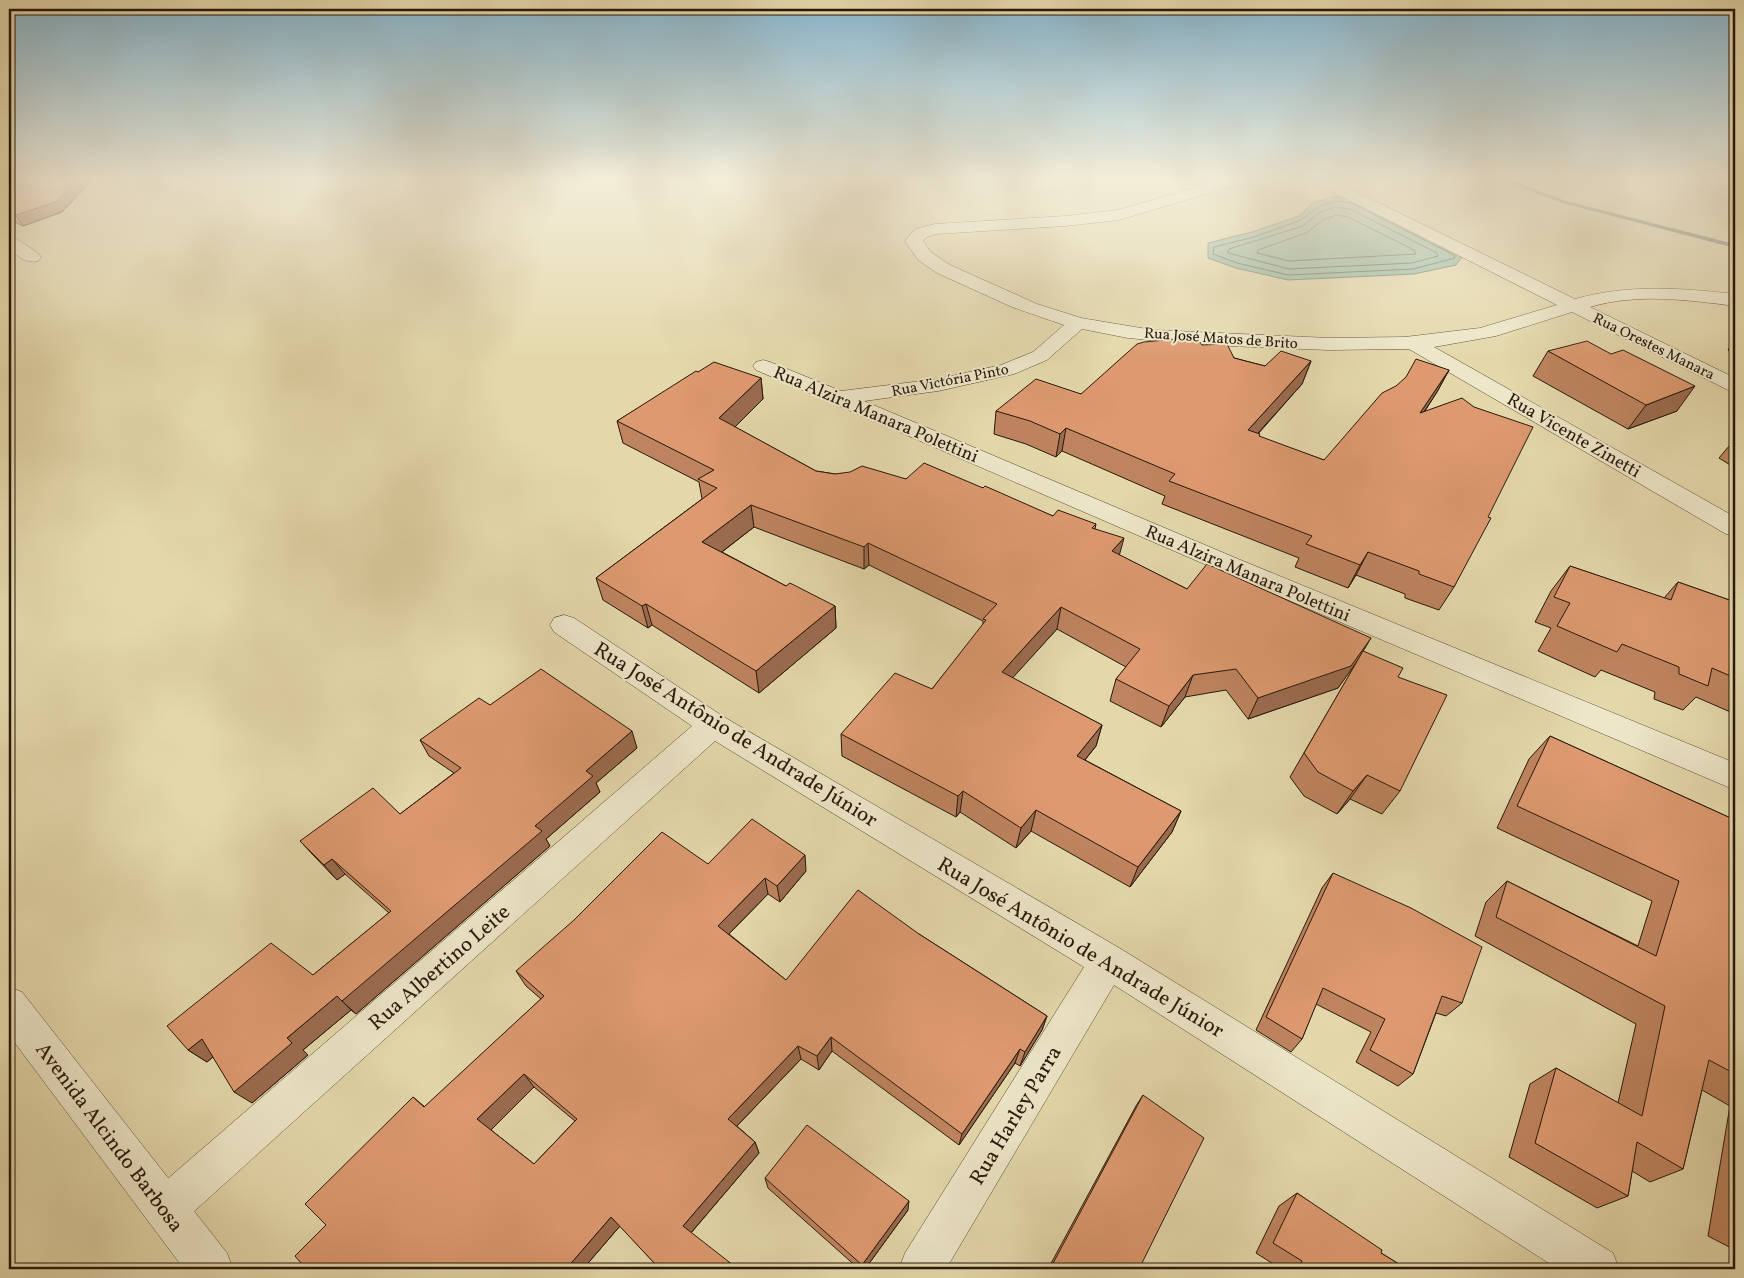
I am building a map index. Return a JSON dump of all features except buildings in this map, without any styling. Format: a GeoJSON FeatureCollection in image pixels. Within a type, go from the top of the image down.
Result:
{"type":"FeatureCollection","features":[{"type":"Feature","properties":{"kind":"street","name":"Rua José Matos de Brito"},"geometry":{"type":"LineString","coordinates":[[914,239],[916,246],[926,258],[990,290],[1044,312],[1078,323],[1110,330],[1192,338],[1321,344],[1412,342],[1481,334],[1573,306]]}},
{"type":"Feature","properties":{"kind":"street","name":"Rua Orestes Manara"},"geometry":{"type":"LineString","coordinates":[[1438,239],[1735,386]]}},
{"type":"Feature","properties":{"kind":"street"},"geometry":{"type":"LineString","coordinates":[[9,242],[32,257],[9,266]]}},
{"type":"Feature","properties":{"kind":"street"},"geometry":{"type":"LineString","coordinates":[[1573,306],[1604,298],[1637,294],[1702,296],[1735,300]]}},
{"type":"Feature","properties":{"kind":"street","name":"Rua Victória Pinto"},"geometry":{"type":"LineString","coordinates":[[837,398],[938,385],[1007,370],[1040,356],[1078,323]]}},
{"type":"Feature","properties":{"kind":"street","name":"Rua Vicente Zinetti"},"geometry":{"type":"LineString","coordinates":[[1412,342],[1735,528]]}},
{"type":"Feature","properties":{"kind":"street","name":"Rua Alzira Manara Polettini"},"geometry":{"type":"LineString","coordinates":[[763,366],[1735,776]]}},
{"type":"Feature","properties":{"kind":"street","name":"Rua José Antônio de Andrade Júnior"},"geometry":{"type":"LineString","coordinates":[[564,625],[713,725],[1108,961],[1598,1269]]}},
{"type":"Feature","properties":{"kind":"street","name":"Rua Albertino Leite"},"geometry":{"type":"LineString","coordinates":[[165,1209],[713,725]]}},
{"type":"Feature","properties":{"kind":"street","name":"Rua Harley Parra"},"geometry":{"type":"LineString","coordinates":[[921,1269],[1108,961]]}},
{"type":"Feature","properties":{"kind":"street","name":"Avenida Alcindo Barbosa"},"geometry":{"type":"LineString","coordinates":[[10,1008],[211,1269]]}},
{"type":"Feature","properties":{"kind":"water"},"geometry":{"type":"Polygon","coordinates":[[[1225,239],[1434,239],[1464,254],[1456,265],[1414,274],[1288,280],[1236,268],[1208,258],[1208,243],[1225,239]]]}},
{"type":"Feature","properties":{"kind":"waterway"},"geometry":{"type":"LineString","coordinates":[[1706,239],[1735,246]]}}]}
